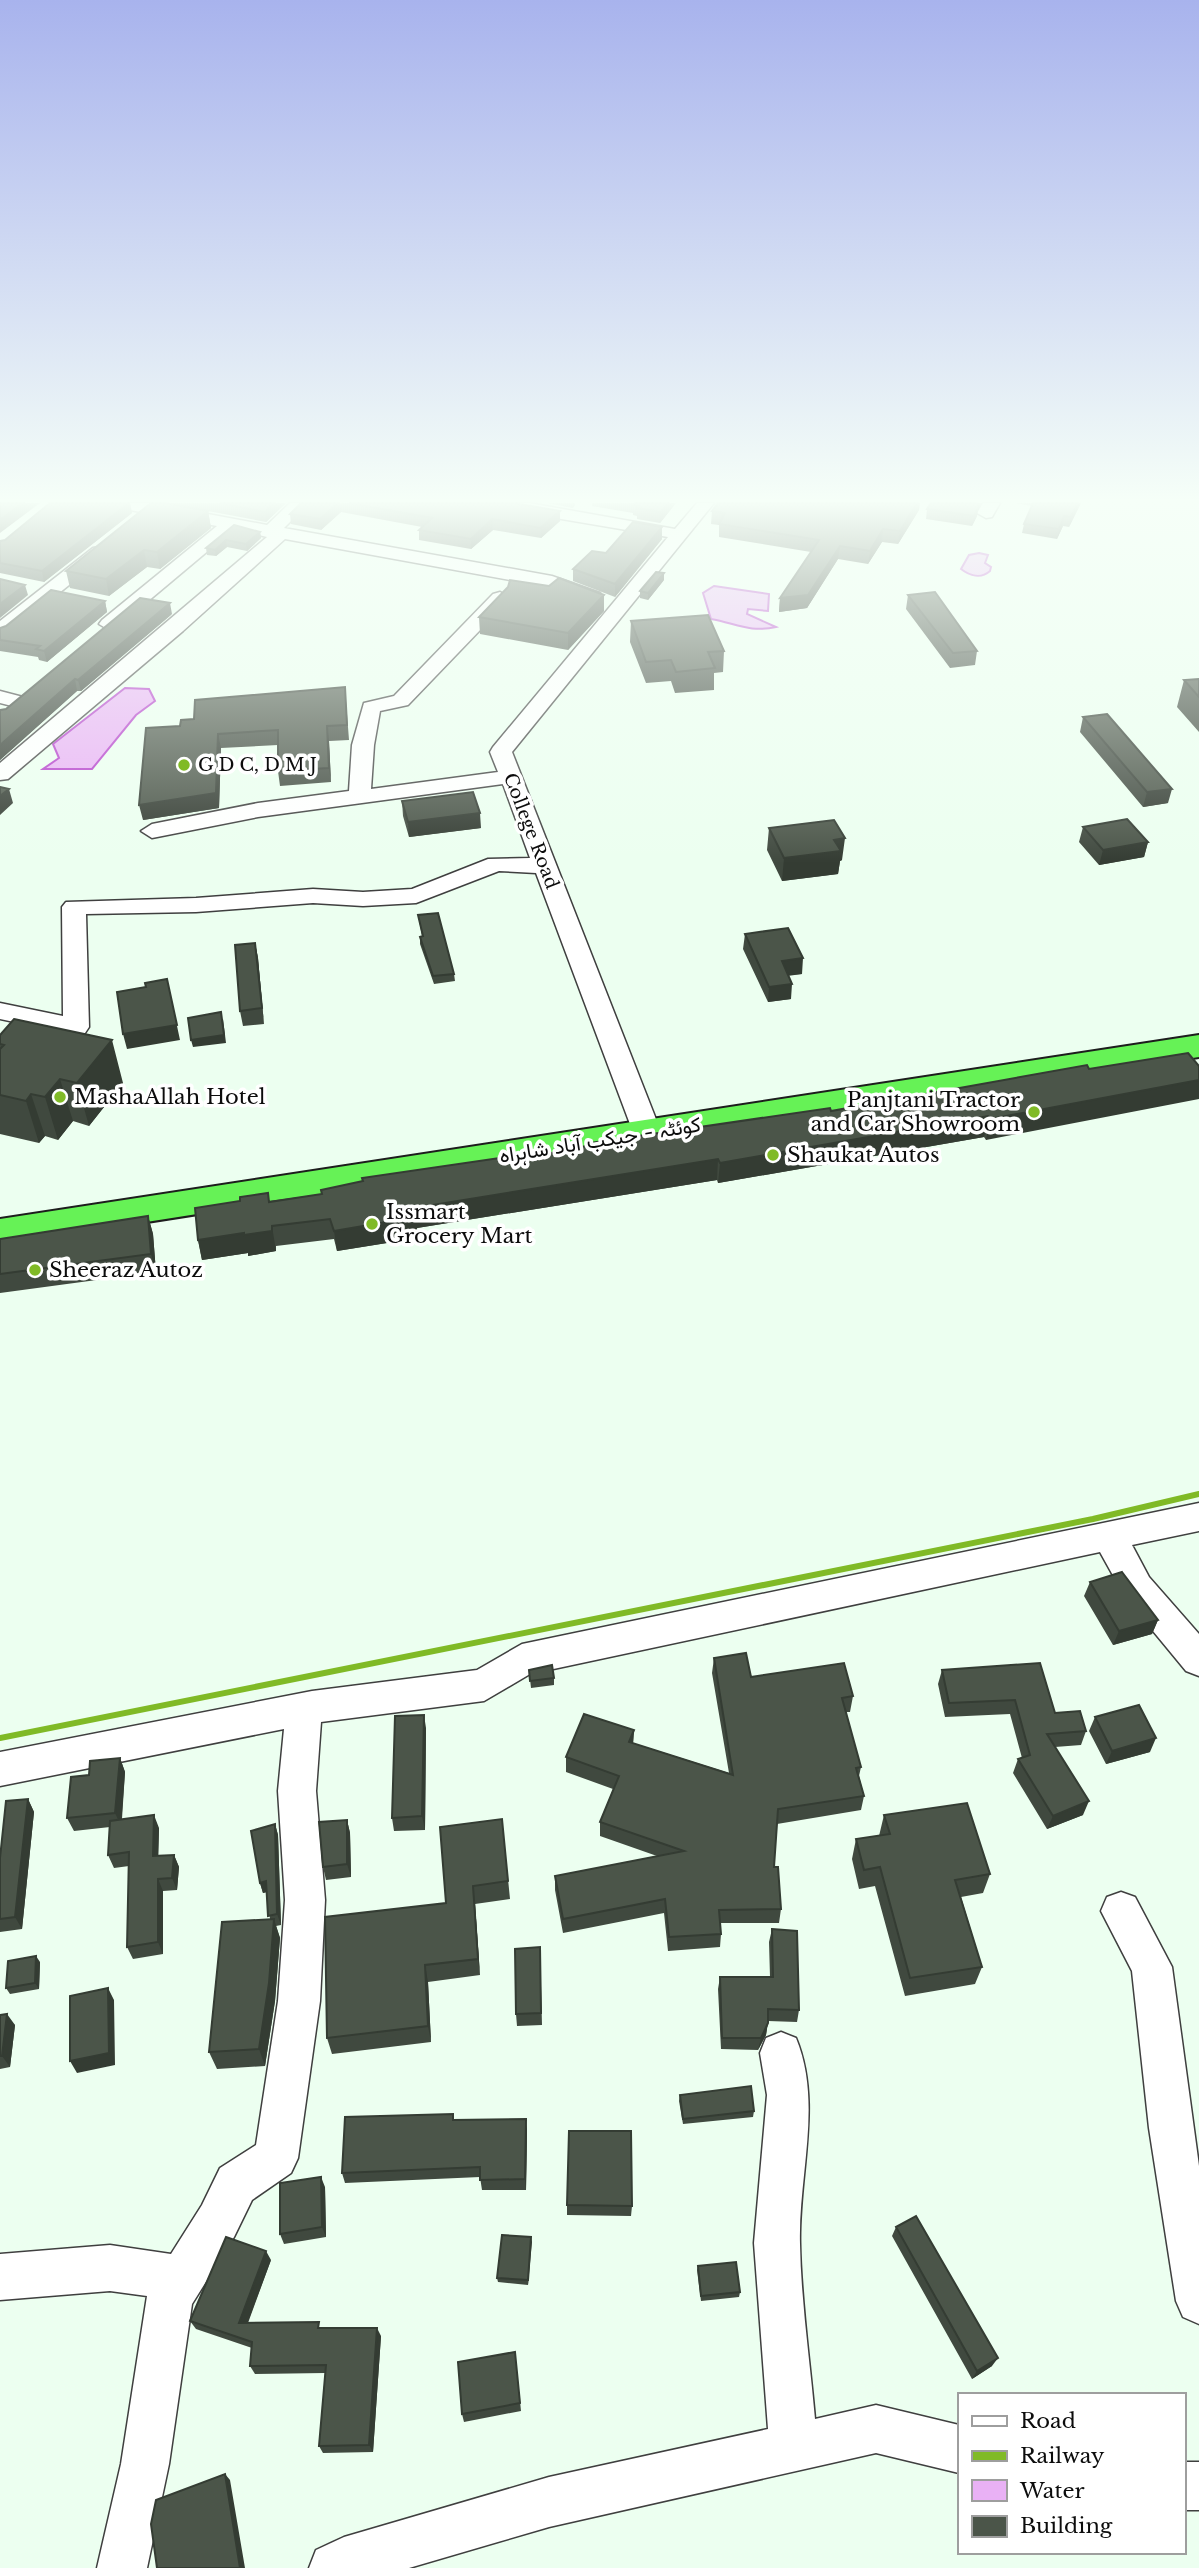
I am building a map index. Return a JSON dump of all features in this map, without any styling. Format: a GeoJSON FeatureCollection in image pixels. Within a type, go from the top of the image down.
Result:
{"type":"FeatureCollection","features":[{"type":"Feature","properties":{"kind":"highway","name":"کوئٹہ - جیکب آباد شاہراہ"},"geometry":{"type":"LineString","coordinates":[[0,1231],[647,1132],[1193,1057]]}},
{"type":"Feature","properties":{"kind":"street"},"geometry":{"type":"LineString","coordinates":[[97,634],[111,623]]}},
{"type":"Feature","properties":{"kind":"street"},"geometry":{"type":"LineString","coordinates":[[0,774],[182,623]]}},
{"type":"Feature","properties":{"kind":"street"},"geometry":{"type":"LineString","coordinates":[[360,796],[363,745],[371,707],[401,701],[476,623]]}},
{"type":"Feature","properties":{"kind":"street","name":"College Road"},"geometry":{"type":"LineString","coordinates":[[606,623],[501,752],[647,1132]]}},
{"type":"Feature","properties":{"kind":"street"},"geometry":{"type":"LineString","coordinates":[[152,831],[258,810],[510,777]]}},
{"type":"Feature","properties":{"kind":"street"},"geometry":{"type":"LineString","coordinates":[[0,1011],[76,1027],[74,907],[196,905],[313,896],[363,899],[416,896],[496,864],[545,866]]}},
{"type":"Feature","properties":{"kind":"street"},"geometry":{"type":"LineString","coordinates":[[0,1769],[302,1709],[484,1685],[522,1660],[1199,1517]]}},
{"type":"Feature","properties":{"kind":"street"},"geometry":{"type":"LineString","coordinates":[[1109,1536],[1137,1587],[1199,1660]]}},
{"type":"Feature","properties":{"kind":"street"},"geometry":{"type":"LineString","coordinates":[[122,2568],[145,2464],[170,2297],[218,2221],[236,2184],[276,2158],[300,1988],[305,1900],[297,1791],[303,1735],[302,1709]]}},
{"type":"Feature","properties":{"kind":"street"},"geometry":{"type":"LineString","coordinates":[[1121,1910],[1152,1967],[1192,2213],[1199,2301]]}},
{"type":"Feature","properties":{"kind":"street"},"geometry":{"type":"LineString","coordinates":[[781,2053],[788,2095],[777,2243],[793,2448]]}},
{"type":"Feature","properties":{"kind":"street"},"geometry":{"type":"LineString","coordinates":[[0,2277],[110,2268],[182,2278]]}},
{"type":"Feature","properties":{"kind":"street"},"geometry":{"type":"LineString","coordinates":[[334,2568],[344,2562],[549,2502],[876,2429],[958,2449]]}},
{"type":"Feature","properties":{"kind":"water"},"geometry":{"type":"Polygon","coordinates":[[[728,623],[767,623],[776,627],[767,629],[728,623]]]}},
{"type":"Feature","properties":{"kind":"water"},"geometry":{"type":"Polygon","coordinates":[[[125,688],[149,689],[155,701],[136,715],[92,769],[43,769],[59,758],[53,744],[125,688]]]}},
{"type":"Feature","properties":{"kind":"building"},"geometry":{"type":"Polygon","coordinates":[[[10,623],[78,623],[44,651],[36,649],[40,646],[0,640],[0,628],[10,623]]]}},
{"type":"Feature","properties":{"kind":"building"},"geometry":{"type":"Polygon","coordinates":[[[110,623],[146,623],[78,680],[75,679],[0,745],[0,710],[6,709],[110,623]]]}},
{"type":"Feature","properties":{"kind":"building"},"geometry":{"type":"Polygon","coordinates":[[[511,623],[578,623],[568,633],[511,623]]]}},
{"type":"Feature","properties":{"kind":"building"},"geometry":{"type":"Polygon","coordinates":[[[632,623],[711,623],[724,651],[708,652],[715,668],[676,672],[671,660],[646,662],[632,623]]]}},
{"type":"Feature","properties":{"kind":"building"},"geometry":{"type":"Polygon","coordinates":[[[930,623],[957,623],[977,651],[953,653],[930,623]]]}},
{"type":"Feature","properties":{"kind":"building"},"geometry":{"type":"Polygon","coordinates":[[[1199,679],[1199,697],[1184,680],[1199,679]]]}},
{"type":"Feature","properties":{"kind":"building","name":"G D C, D M J"},"geometry":{"type":"Polygon","coordinates":[[[345,687],[347,725],[327,726],[329,768],[278,771],[278,730],[218,734],[216,793],[139,805],[146,728],[180,726],[181,720],[194,719],[195,700],[345,687]]]}},
{"type":"Feature","properties":{"kind":"building"},"geometry":{"type":"Polygon","coordinates":[[[1107,714],[1172,789],[1147,792],[1083,717],[1107,714]]]}},
{"type":"Feature","properties":{"kind":"building"},"geometry":{"type":"Polygon","coordinates":[[[0,787],[9,789],[0,796],[0,787]]]}},
{"type":"Feature","properties":{"kind":"building"},"geometry":{"type":"Polygon","coordinates":[[[473,792],[480,813],[408,822],[402,801],[473,792]]]}},
{"type":"Feature","properties":{"kind":"building"},"geometry":{"type":"Polygon","coordinates":[[[1127,819],[1148,842],[1103,850],[1083,827],[1127,819]]]}},
{"type":"Feature","properties":{"kind":"building"},"geometry":{"type":"Polygon","coordinates":[[[834,820],[845,838],[834,840],[841,851],[784,858],[769,828],[834,820]]]}},
{"type":"Feature","properties":{"kind":"building"},"geometry":{"type":"Polygon","coordinates":[[[438,913],[454,974],[433,976],[420,937],[423,936],[418,915],[438,913]]]}},
{"type":"Feature","properties":{"kind":"building"},"geometry":{"type":"Polygon","coordinates":[[[788,928],[803,958],[782,961],[792,984],[769,987],[745,934],[788,928]]]}},
{"type":"Feature","properties":{"kind":"building"},"geometry":{"type":"Polygon","coordinates":[[[255,943],[262,1008],[240,1011],[235,945],[255,943]]]}},
{"type":"Feature","properties":{"kind":"building"},"geometry":{"type":"Polygon","coordinates":[[[167,979],[177,1025],[123,1034],[117,992],[146,987],[145,983],[167,979]]]}},
{"type":"Feature","properties":{"kind":"building"},"geometry":{"type":"Polygon","coordinates":[[[221,1012],[224,1035],[191,1040],[188,1018],[221,1012]]]}},
{"type":"Feature","properties":{"kind":"building"},"geometry":{"type":"Polygon","coordinates":[[[14,1019],[112,1040],[77,1083],[60,1079],[45,1097],[31,1094],[26,1101],[0,1095],[0,1049],[4,1045],[0,1044],[0,1035],[14,1019]]]}},
{"type":"Feature","properties":{"kind":"building"},"geometry":{"type":"Polygon","coordinates":[[[1188,1053],[1199,1066],[1199,1080],[990,1119],[988,1116],[720,1163],[718,1159],[414,1208],[416,1217],[334,1231],[330,1219],[272,1226],[272,1231],[198,1240],[195,1208],[240,1201],[240,1197],[268,1193],[269,1202],[322,1194],[321,1190],[363,1181],[362,1178],[520,1155],[521,1159],[591,1145],[590,1143],[830,1108],[831,1111],[1087,1065],[1089,1069],[1188,1053]]]}},
{"type":"Feature","properties":{"kind":"building"},"geometry":{"type":"Polygon","coordinates":[[[148,1216],[151,1254],[0,1274],[0,1239],[148,1216]]]}},
{"type":"Feature","properties":{"kind":"building"},"geometry":{"type":"Polygon","coordinates":[[[1122,1572],[1158,1620],[1119,1631],[1090,1582],[1122,1572]]]}},
{"type":"Feature","properties":{"kind":"building"},"geometry":{"type":"Polygon","coordinates":[[[746,1653],[751,1677],[844,1663],[853,1696],[842,1698],[861,1767],[856,1768],[864,1796],[778,1809],[774,1867],[778,1867],[781,1909],[719,1910],[721,1934],[669,1937],[665,1899],[563,1919],[555,1876],[684,1851],[600,1822],[619,1776],[566,1757],[584,1714],[634,1730],[629,1742],[733,1775],[714,1658],[746,1653]]]}},
{"type":"Feature","properties":{"kind":"building"},"geometry":{"type":"Polygon","coordinates":[[[1040,1663],[1055,1713],[1080,1711],[1086,1731],[1047,1734],[1089,1801],[1053,1816],[1018,1759],[1030,1755],[1015,1700],[949,1703],[942,1670],[1040,1663]]]}},
{"type":"Feature","properties":{"kind":"building"},"geometry":{"type":"Polygon","coordinates":[[[552,1665],[554,1678],[530,1681],[529,1670],[552,1665]]]}},
{"type":"Feature","properties":{"kind":"building"},"geometry":{"type":"Polygon","coordinates":[[[1139,1705],[1156,1738],[1112,1751],[1095,1717],[1139,1705]]]}},
{"type":"Feature","properties":{"kind":"building"},"geometry":{"type":"Polygon","coordinates":[[[424,1715],[422,1816],[392,1818],[395,1716],[424,1715]]]}},
{"type":"Feature","properties":{"kind":"building"},"geometry":{"type":"Polygon","coordinates":[[[120,1758],[115,1813],[67,1818],[71,1777],[89,1775],[90,1761],[120,1758]]]}},
{"type":"Feature","properties":{"kind":"building"},"geometry":{"type":"Polygon","coordinates":[[[28,1799],[15,1917],[0,1919],[0,1858],[6,1801],[28,1799]]]}},
{"type":"Feature","properties":{"kind":"building"},"geometry":{"type":"Polygon","coordinates":[[[967,1803],[990,1874],[955,1880],[982,1967],[910,1978],[880,1867],[864,1870],[856,1839],[890,1834],[884,1815],[967,1803]]]}},
{"type":"Feature","properties":{"kind":"building"},"geometry":{"type":"Polygon","coordinates":[[[154,1815],[153,1856],[174,1855],[172,1878],[158,1879],[158,1942],[127,1947],[129,1852],[108,1855],[110,1821],[154,1815]]]}},
{"type":"Feature","properties":{"kind":"building"},"geometry":{"type":"Polygon","coordinates":[[[502,1819],[508,1881],[473,1886],[478,1959],[425,1965],[428,2026],[327,2038],[325,1917],[446,1903],[440,1827],[502,1819]]]}},
{"type":"Feature","properties":{"kind":"building"},"geometry":{"type":"Polygon","coordinates":[[[347,1820],[347,1864],[323,1867],[319,1822],[347,1820]]]}},
{"type":"Feature","properties":{"kind":"building"},"geometry":{"type":"Polygon","coordinates":[[[275,1824],[277,1914],[268,1916],[266,1881],[260,1883],[251,1831],[275,1824]]]}},
{"type":"Feature","properties":{"kind":"building"},"geometry":{"type":"Polygon","coordinates":[[[274,1919],[269,1983],[259,2049],[209,2052],[222,1922],[274,1919]]]}},
{"type":"Feature","properties":{"kind":"building"},"geometry":{"type":"Polygon","coordinates":[[[772,1929],[797,1931],[799,2010],[768,2009],[768,2023],[761,2038],[722,2038],[720,1977],[773,1977],[772,1929]]]}},
{"type":"Feature","properties":{"kind":"building"},"geometry":{"type":"Polygon","coordinates":[[[540,1947],[541,2013],[516,2014],[515,1949],[540,1947]]]}},
{"type":"Feature","properties":{"kind":"building"},"geometry":{"type":"Polygon","coordinates":[[[36,1956],[35,1983],[6,1988],[8,1961],[36,1956]]]}},
{"type":"Feature","properties":{"kind":"building"},"geometry":{"type":"Polygon","coordinates":[[[108,1988],[109,2053],[70,2061],[70,1996],[108,1988]]]}},
{"type":"Feature","properties":{"kind":"building"},"geometry":{"type":"Polygon","coordinates":[[[7,2014],[2,2056],[0,2056],[0,2015],[7,2014]]]}},
{"type":"Feature","properties":{"kind":"building"},"geometry":{"type":"Polygon","coordinates":[[[751,2086],[754,2111],[683,2119],[680,2095],[751,2086]]]}},
{"type":"Feature","properties":{"kind":"building"},"geometry":{"type":"Polygon","coordinates":[[[453,2114],[453,2120],[526,2119],[525,2179],[480,2180],[480,2167],[342,2173],[345,2117],[453,2114]]]}},
{"type":"Feature","properties":{"kind":"building"},"geometry":{"type":"Polygon","coordinates":[[[569,2131],[631,2131],[632,2206],[567,2205],[569,2131]]]}},
{"type":"Feature","properties":{"kind":"building"},"geometry":{"type":"Polygon","coordinates":[[[321,2177],[322,2227],[280,2234],[280,2183],[321,2177]]]}},
{"type":"Feature","properties":{"kind":"building"},"geometry":{"type":"Polygon","coordinates":[[[916,2216],[998,2358],[977,2371],[896,2227],[916,2216]]]}},
{"type":"Feature","properties":{"kind":"building"},"geometry":{"type":"Polygon","coordinates":[[[502,2235],[531,2237],[528,2280],[497,2278],[502,2235]]]}},
{"type":"Feature","properties":{"kind":"building"},"geometry":{"type":"Polygon","coordinates":[[[226,2237],[266,2251],[239,2323],[319,2322],[318,2328],[377,2328],[369,2445],[319,2446],[326,2365],[250,2366],[252,2342],[190,2321],[226,2237]]]}},
{"type":"Feature","properties":{"kind":"building"},"geometry":{"type":"Polygon","coordinates":[[[736,2262],[740,2292],[701,2296],[698,2266],[736,2262]]]}},
{"type":"Feature","properties":{"kind":"building"},"geometry":{"type":"Polygon","coordinates":[[[515,2352],[520,2403],[462,2414],[458,2362],[515,2352]]]}},
{"type":"Feature","properties":{"kind":"building"},"geometry":{"type":"Polygon","coordinates":[[[225,2474],[240,2568],[157,2568],[151,2524],[156,2500],[225,2474]]]}},
{"type":"Feature","properties":{"kind":"railway"},"geometry":{"type":"LineString","coordinates":[[0,1738],[1093,1519],[1199,1494]]}},
{"type":"Feature","properties":{"kind":"place","name":"G D C, D M J"},"geometry":{"type":"Point","coordinates":[184,765]}},
{"type":"Feature","properties":{"kind":"place","name":"MashaAllah Hotel"},"geometry":{"type":"Point","coordinates":[60,1097]}},
{"type":"Feature","properties":{"kind":"place","name":"Panjtani Tractor and Car Showroom"},"geometry":{"type":"Point","coordinates":[1034,1112]}},
{"type":"Feature","properties":{"kind":"place","name":"Shaukat Autos"},"geometry":{"type":"Point","coordinates":[773,1155]}},
{"type":"Feature","properties":{"kind":"place","name":"Issmart Grocery Mart"},"geometry":{"type":"Point","coordinates":[372,1224]}},
{"type":"Feature","properties":{"kind":"place","name":"Sheeraz Autoz"},"geometry":{"type":"Point","coordinates":[35,1270]}}]}
